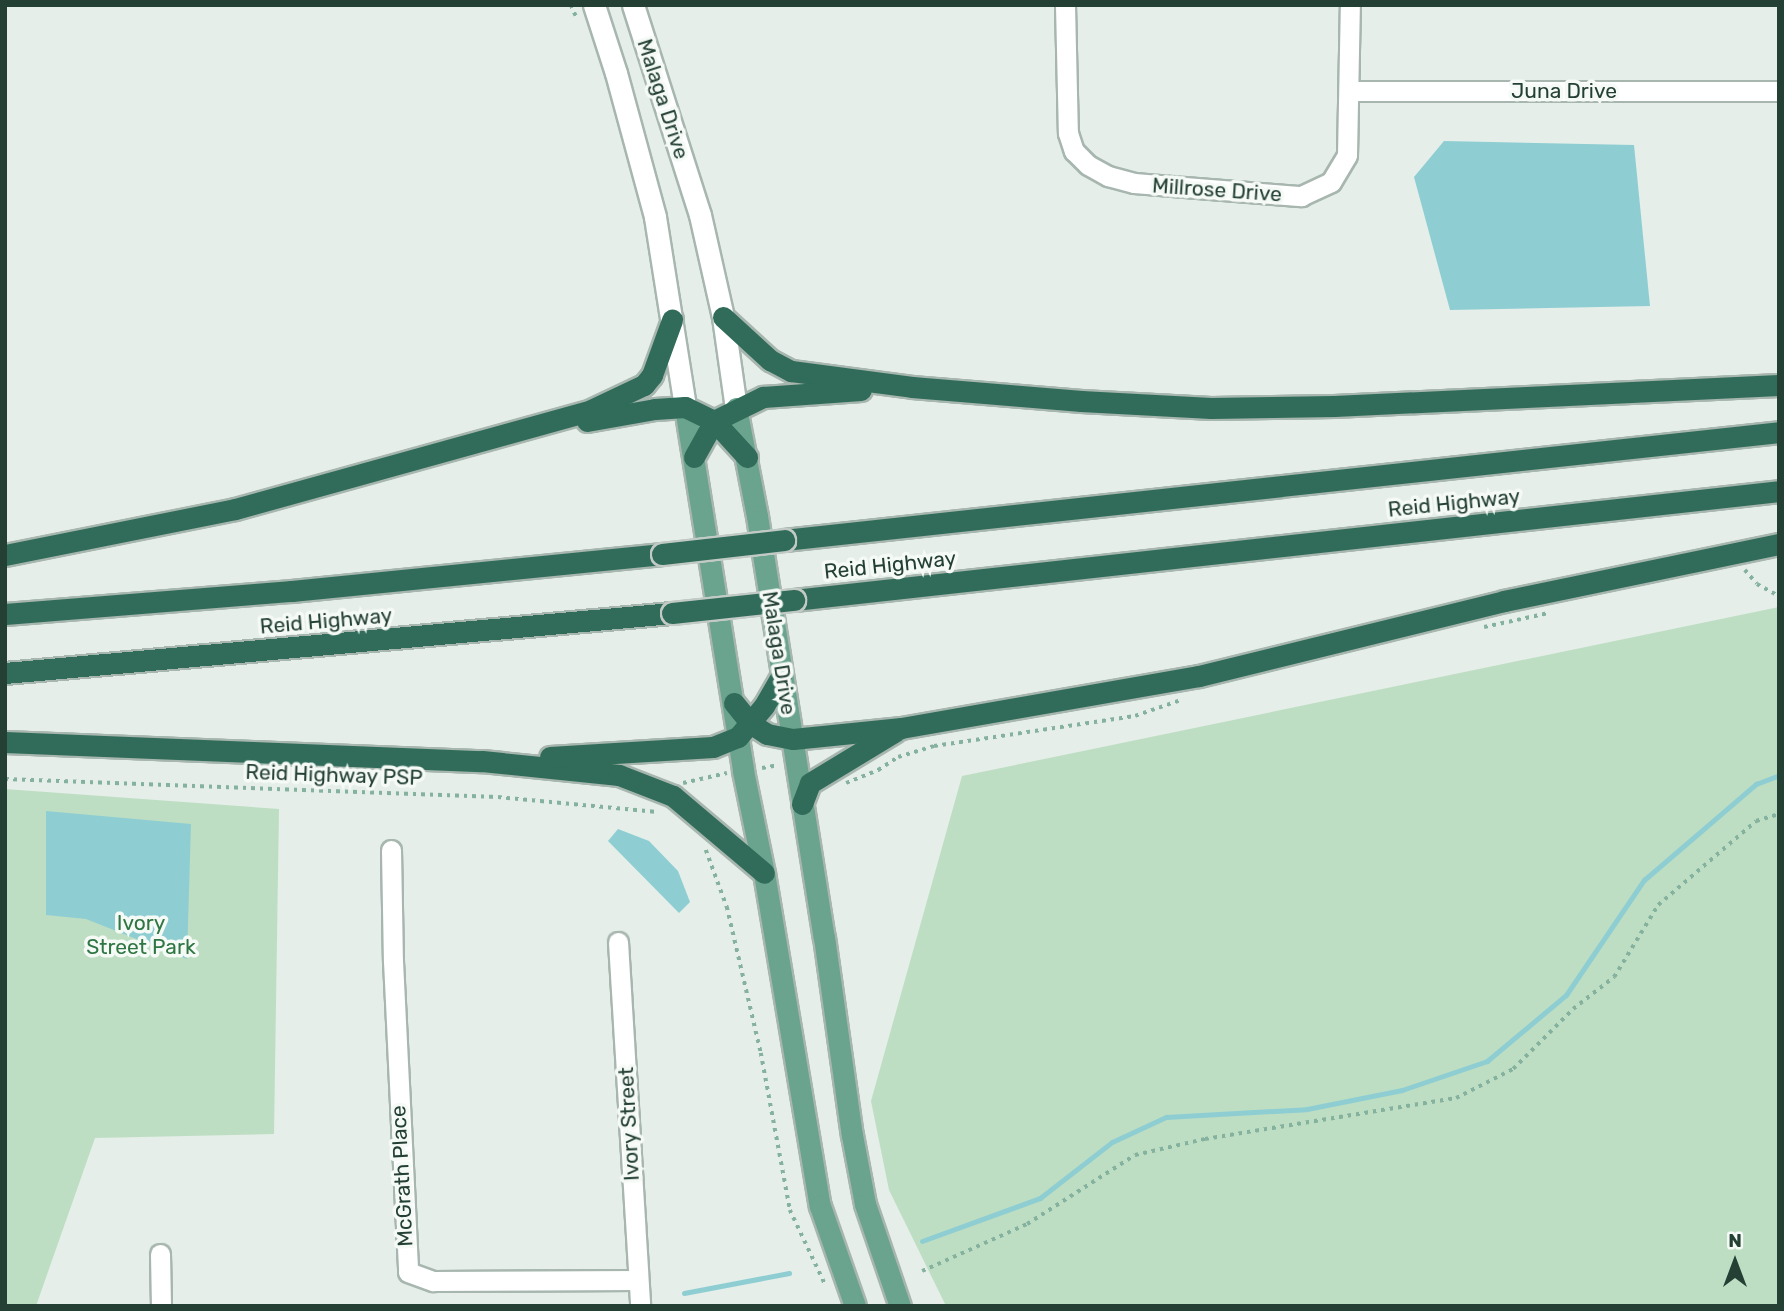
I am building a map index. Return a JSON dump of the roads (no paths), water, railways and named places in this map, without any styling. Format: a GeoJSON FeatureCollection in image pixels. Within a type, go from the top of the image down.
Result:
{"type":"FeatureCollection","features":[{"type":"Feature","properties":{"kind":"highway"},"geometry":{"type":"LineString","coordinates":[[723,317],[770,360],[791,372],[912,387],[1082,401],[1211,408],[1334,406],[1779,385]]}},
{"type":"Feature","properties":{"kind":"highway"},"geometry":{"type":"LineString","coordinates":[[5,555],[235,509],[591,410],[643,386],[652,375],[672,320]]}},
{"type":"Feature","properties":{"kind":"highway"},"geometry":{"type":"LineString","coordinates":[[694,457],[714,421],[762,397],[912,387]]}},
{"type":"Feature","properties":{"kind":"highway"},"geometry":{"type":"LineString","coordinates":[[516,433],[654,409],[685,407],[714,421],[747,457]]}},
{"type":"Feature","properties":{"kind":"highway","name":"Reid Highway"},"geometry":{"type":"LineString","coordinates":[[5,614],[292,591],[662,554],[1779,432]]}},
{"type":"Feature","properties":{"kind":"highway","name":"Reid Highway"},"geometry":{"type":"LineString","coordinates":[[5,673],[672,613],[1779,491]]}},
{"type":"Feature","properties":{"kind":"highway"},"geometry":{"type":"LineString","coordinates":[[744,730],[793,739],[901,728],[1199,676],[1504,601],[1779,544]]}},
{"type":"Feature","properties":{"kind":"highway"},"geometry":{"type":"LineString","coordinates":[[482,761],[713,747],[744,730],[781,677]]}},
{"type":"Feature","properties":{"kind":"highway"},"geometry":{"type":"LineString","coordinates":[[734,703],[744,730]]}},
{"type":"Feature","properties":{"kind":"highway"},"geometry":{"type":"LineString","coordinates":[[802,804],[810,783],[901,728]]}},
{"type":"Feature","properties":{"kind":"highway"},"geometry":{"type":"LineString","coordinates":[[5,742],[482,761],[620,775],[673,796],[764,873]]}},
{"type":"Feature","properties":{"kind":"main road","name":"Malaga Drive"},"geometry":{"type":"LineString","coordinates":[[594,5],[616,73],[655,217],[734,703]]}},
{"type":"Feature","properties":{"kind":"main road","name":"Malaga Drive"},"geometry":{"type":"LineString","coordinates":[[633,5],[700,215],[723,317],[793,739],[863,1192],[883,1262],[900,1306]]}},
{"type":"Feature","properties":{"kind":"main road"},"geometry":{"type":"LineString","coordinates":[[744,730],[743,771],[764,873],[820,1206],[856,1306]]}},
{"type":"Feature","properties":{"kind":"street","name":"Millrose Drive"},"geometry":{"type":"LineString","coordinates":[[1065,5],[1068,133],[1074,151],[1088,165],[1108,176],[1134,183],[1301,196],[1331,182],[1348,155],[1350,5]]}},
{"type":"Feature","properties":{"kind":"street","name":"Juna Drive"},"geometry":{"type":"LineString","coordinates":[[1349,91],[1779,91]]}},
{"type":"Feature","properties":{"kind":"street","name":"McGrath Place"},"geometry":{"type":"LineString","coordinates":[[391,850],[393,975],[408,1272],[433,1281],[638,1280]]}},
{"type":"Feature","properties":{"kind":"street","name":"Ivory Street"},"geometry":{"type":"LineString","coordinates":[[618,942],[639,1306]]}},
{"type":"Feature","properties":{"kind":"street"},"geometry":{"type":"LineString","coordinates":[[160,1254],[161,1306]]}},
{"type":"Feature","properties":{"kind":"water"},"geometry":{"type":"Polygon","coordinates":[[[1444,141],[1634,145],[1650,306],[1450,310],[1414,177],[1444,141]]]}},
{"type":"Feature","properties":{"kind":"water"},"geometry":{"type":"Polygon","coordinates":[[[46,811],[191,824],[187,959],[86,919],[46,915],[46,811]]]}},
{"type":"Feature","properties":{"kind":"water"},"geometry":{"type":"Polygon","coordinates":[[[618,829],[649,841],[678,871],[690,902],[679,913],[608,841],[618,829]]]}},
{"type":"Feature","properties":{"kind":"waterway"},"geometry":{"type":"LineString","coordinates":[[922,1241],[1040,1198],[1112,1142],[1166,1117],[1307,1109],[1402,1090],[1487,1061],[1566,995],[1644,880],[1756,784],[1779,775]]}},
{"type":"Feature","properties":{"kind":"waterway"},"geometry":{"type":"LineString","coordinates":[[684,1293],[789,1273]]}},
{"type":"Feature","properties":{"kind":"park label","name":"Ivory Street Park"},"geometry":{"type":"Point","coordinates":[141,935]}}]}
